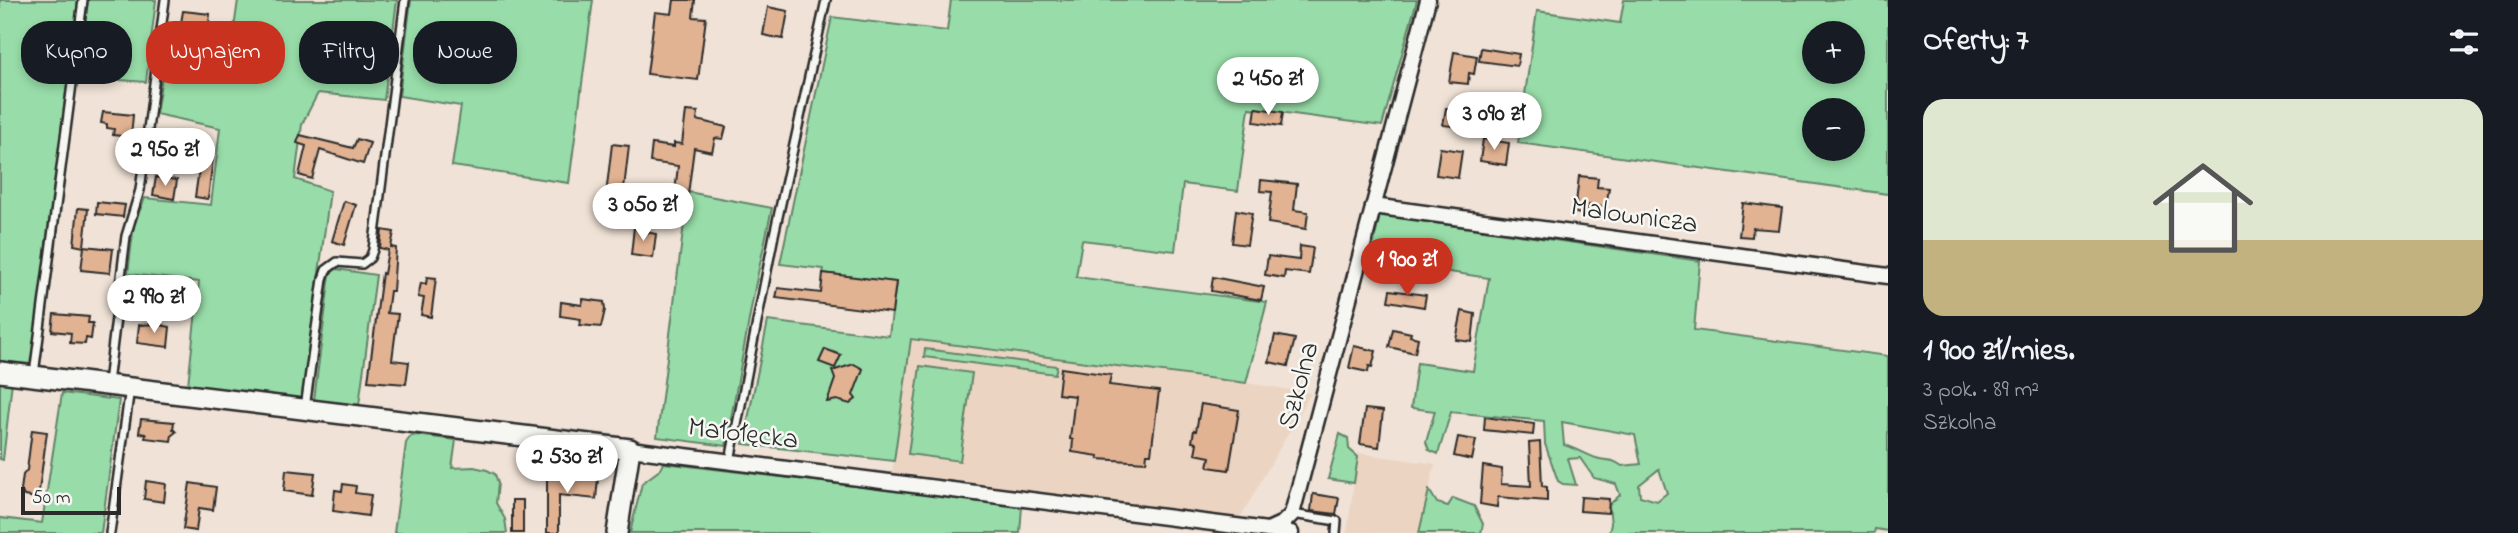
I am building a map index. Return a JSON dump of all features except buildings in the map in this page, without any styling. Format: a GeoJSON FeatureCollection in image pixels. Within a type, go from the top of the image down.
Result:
{"type":"FeatureCollection","features":[{"type":"Feature","properties":{"kind":"street","name":"Szkolna"},"geometry":{"type":"LineString","coordinates":[[1292,514],[1428,0]]}},
{"type":"Feature","properties":{"kind":"street","name":"Malownicza"},"geometry":{"type":"LineString","coordinates":[[1373,206],[1888,276]]}},
{"type":"Feature","properties":{"kind":"street","name":"Małołęcka"},"geometry":{"type":"LineString","coordinates":[[0,372],[730,461],[1241,530],[1270,529],[1291,533]]}},
{"type":"Feature","properties":{"kind":"street"},"geometry":{"type":"LineString","coordinates":[[617,533],[629,449]]}},
{"type":"Feature","properties":{"kind":"street"},"geometry":{"type":"LineString","coordinates":[[1270,529],[1283,523],[1292,514]]}},
{"type":"Feature","properties":{"kind":"lane"},"geometry":{"type":"LineString","coordinates":[[34,376],[83,0]]}},
{"type":"Feature","properties":{"kind":"lane"},"geometry":{"type":"LineString","coordinates":[[108,385],[126,236],[140,190],[164,0]]}},
{"type":"Feature","properties":{"kind":"lane"},"geometry":{"type":"LineString","coordinates":[[305,409],[326,270],[337,262],[362,264],[370,258],[373,250],[405,0]]}},
{"type":"Feature","properties":{"kind":"lane"},"geometry":{"type":"LineString","coordinates":[[730,461],[774,235],[826,0]]}},
{"type":"Feature","properties":{"kind":"lane"},"geometry":{"type":"LineString","coordinates":[[110,533],[131,388]]}},
{"type":"Feature","properties":{"kind":"lane"},"geometry":{"type":"LineString","coordinates":[[1292,514],[1337,521],[1336,533]]}},
{"type":"Feature","properties":{"kind":"shaded area"},"geometry":{"type":"Polygon","coordinates":[[[910,339],[1311,393],[1240,518],[892,472],[910,339]]]}},
{"type":"Feature","properties":{"kind":"shaded area"},"geometry":{"type":"Polygon","coordinates":[[[1358,453],[1435,464],[1419,533],[1347,533],[1358,453]]]}},
{"type":"Feature","properties":{"kind":"green space"},"geometry":{"type":"Polygon","coordinates":[[[0,0],[78,0],[75,21],[21,21],[21,84],[67,84],[31,364],[0,361],[0,0]]]}},
{"type":"Feature","properties":{"kind":"green space"},"geometry":{"type":"Polygon","coordinates":[[[88,0],[156,0],[153,21],[146,21],[146,82],[132,81],[132,21],[85,21],[88,0]]]}},
{"type":"Feature","properties":{"kind":"green space"},"geometry":{"type":"Polygon","coordinates":[[[238,0],[397,0],[394,21],[299,21],[299,84],[386,84],[384,100],[318,93],[302,124],[295,179],[330,191],[302,399],[188,385],[199,282],[128,274],[134,224],[145,198],[211,205],[220,128],[156,114],[161,84],[285,84],[285,21],[235,21],[238,0]]]}},
{"type":"Feature","properties":{"kind":"green space"},"geometry":{"type":"Polygon","coordinates":[[[411,0],[593,0],[569,183],[452,166],[461,106],[399,96],[411,0]]]}},
{"type":"Feature","properties":{"kind":"green space"},"geometry":{"type":"Polygon","coordinates":[[[951,0],[1417,0],[1382,126],[1249,108],[1238,191],[1183,184],[1175,251],[1082,240],[1076,277],[1267,302],[1246,383],[911,339],[894,461],[743,444],[768,321],[889,336],[896,282],[823,273],[824,269],[780,264],[832,17],[947,31],[951,0]]]}},
{"type":"Feature","properties":{"kind":"green space"},"geometry":{"type":"Polygon","coordinates":[[[1624,0],[1888,0],[1888,194],[1518,143],[1537,11],[1620,23],[1624,0]]]}},
{"type":"Feature","properties":{"kind":"green space"},"geometry":{"type":"Polygon","coordinates":[[[688,192],[772,208],[726,446],[657,437],[688,192]]]}},
{"type":"Feature","properties":{"kind":"green space"},"geometry":{"type":"Polygon","coordinates":[[[1380,215],[1700,261],[1694,330],[1888,356],[1888,531],[1609,533],[1609,505],[1620,495],[1616,484],[1594,478],[1580,458],[1568,459],[1576,485],[1558,481],[1545,444],[1544,421],[1451,412],[1438,454],[1429,450],[1426,442],[1435,411],[1411,408],[1417,363],[1473,371],[1489,278],[1370,260],[1380,215]],[[1562,422],[1564,445],[1622,466],[1641,464],[1635,435],[1562,422]],[[1659,469],[1639,485],[1640,496],[1657,501],[1667,493],[1659,469]]]}},
{"type":"Feature","properties":{"kind":"green space"},"geometry":{"type":"Polygon","coordinates":[[[336,269],[376,275],[359,405],[314,400],[330,274],[336,269]]]}},
{"type":"Feature","properties":{"kind":"green space"},"geometry":{"type":"Polygon","coordinates":[[[925,349],[1057,366],[1055,374],[924,357],[925,349]]]}},
{"type":"Feature","properties":{"kind":"green space"},"geometry":{"type":"Polygon","coordinates":[[[920,366],[972,373],[960,461],[908,454],[920,366]]]}},
{"type":"Feature","properties":{"kind":"green space"},"geometry":{"type":"Polygon","coordinates":[[[0,381],[12,382],[3,460],[0,459],[0,381]]]}},
{"type":"Feature","properties":{"kind":"green space"},"geometry":{"type":"Polygon","coordinates":[[[62,393],[119,400],[101,533],[0,533],[0,518],[42,523],[62,393]]]}},
{"type":"Feature","properties":{"kind":"green space"},"geometry":{"type":"Polygon","coordinates":[[[1340,434],[1348,438],[1349,449],[1358,457],[1354,483],[1328,479],[1340,434]]]}},
{"type":"Feature","properties":{"kind":"green space"},"geometry":{"type":"Polygon","coordinates":[[[415,435],[456,440],[452,468],[474,467],[495,474],[498,483],[496,503],[505,519],[507,533],[394,533],[406,443],[415,435]]]}},
{"type":"Feature","properties":{"kind":"green space"},"geometry":{"type":"Polygon","coordinates":[[[664,463],[1022,506],[1020,533],[630,533],[642,483],[661,469],[664,463]]]}},
{"type":"Feature","properties":{"kind":"green space"},"geometry":{"type":"Polygon","coordinates":[[[1429,490],[1437,503],[1448,506],[1453,498],[1474,506],[1483,524],[1481,533],[1419,533],[1429,490]]]}}]}
